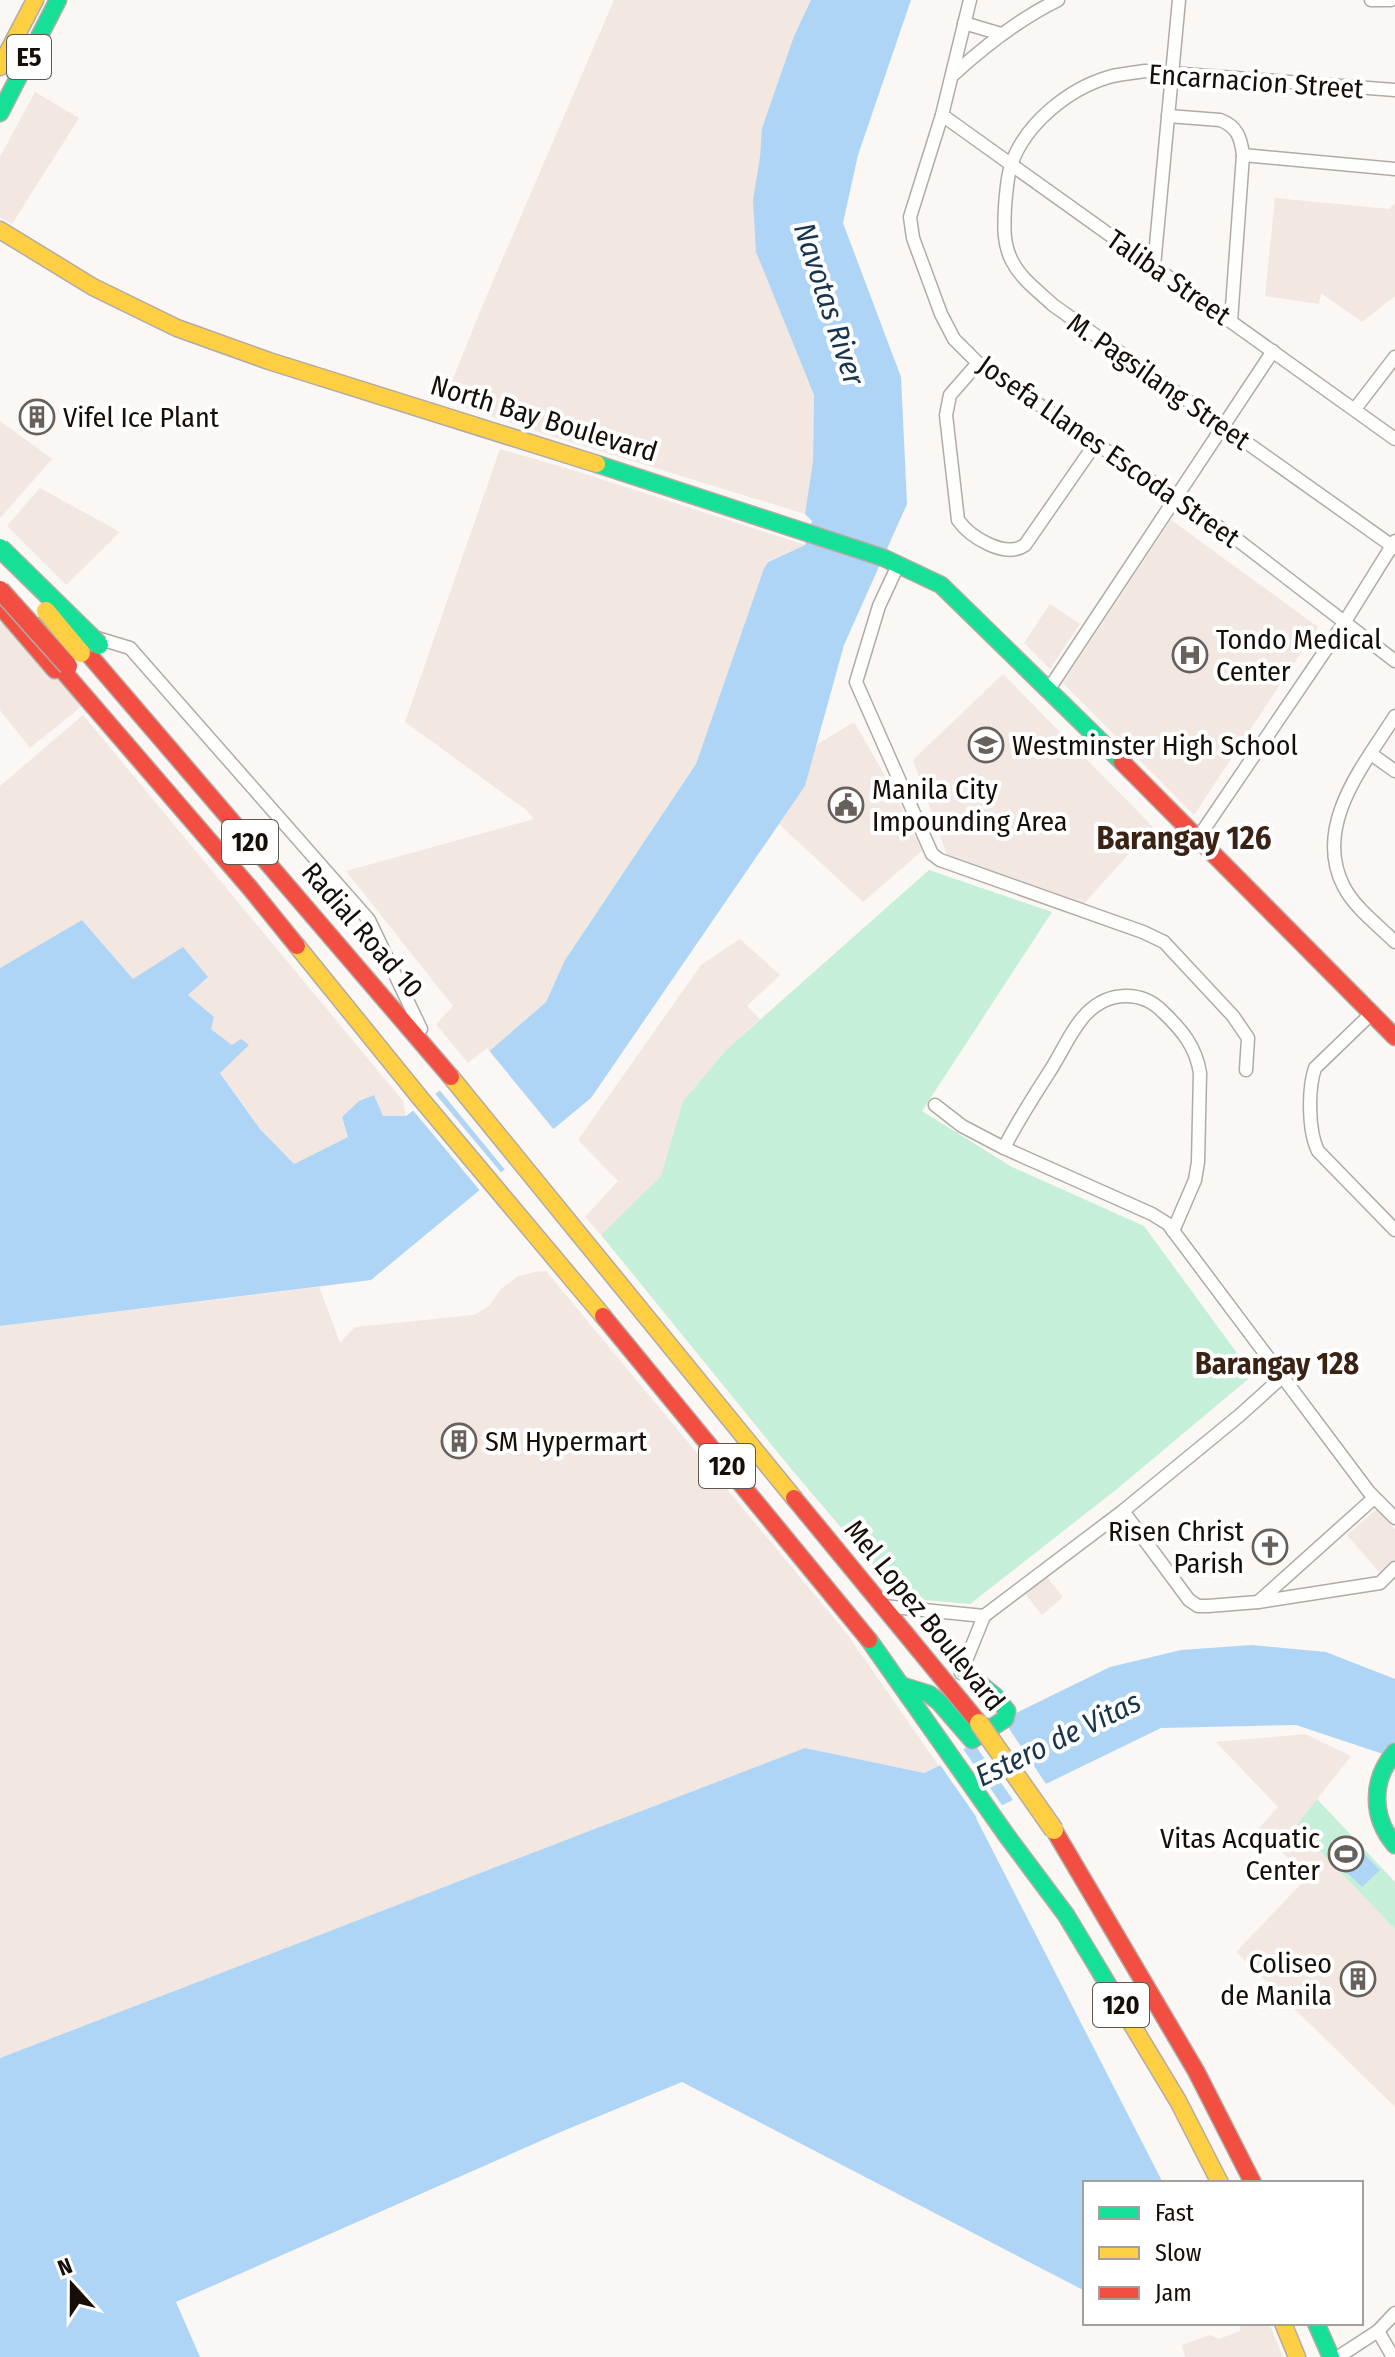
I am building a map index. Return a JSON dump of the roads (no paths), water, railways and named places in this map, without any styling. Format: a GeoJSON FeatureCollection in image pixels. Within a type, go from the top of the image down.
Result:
{"type":"FeatureCollection","features":[{"type":"Feature","properties":{"kind":"main road"},"geometry":{"type":"LineString","coordinates":[[0,67],[38,0]]}},
{"type":"Feature","properties":{"kind":"main road","name":"E5"},"geometry":{"type":"LineString","coordinates":[[0,81],[38,0]]}},
{"type":"Feature","properties":{"kind":"main road"},"geometry":{"type":"LineString","coordinates":[[0,124],[60,0]]}},
{"type":"Feature","properties":{"kind":"main road","name":"E5"},"geometry":{"type":"LineString","coordinates":[[0,113],[60,0]]}},
{"type":"Feature","properties":{"kind":"main road","name":"North Bay Boulevard"},"geometry":{"type":"LineString","coordinates":[[0,230],[93,287],[177,328],[269,361],[699,496],[891,561],[941,585],[1049,689],[1395,1037]]}},
{"type":"Feature","properties":{"kind":"main road"},"geometry":{"type":"LineString","coordinates":[[0,548],[99,645],[309,887],[386,980],[432,1053]]}},
{"type":"Feature","properties":{"kind":"main road"},"geometry":{"type":"LineString","coordinates":[[0,556],[74,659],[0,590]]}},
{"type":"Feature","properties":{"kind":"main road","name":"Radial Road 10"},"geometry":{"type":"LineString","coordinates":[[0,556],[68,630],[432,1053],[520,1163]]}},
{"type":"Feature","properties":{"kind":"main road"},"geometry":{"type":"LineString","coordinates":[[0,603],[243,892],[275,920]]}},
{"type":"Feature","properties":{"kind":"main road","name":"Radial Road 10"},"geometry":{"type":"LineString","coordinates":[[0,603],[44,648],[148,768],[495,1188]]}},
{"type":"Feature","properties":{"kind":"main road"},"geometry":{"type":"LineString","coordinates":[[44,648],[68,630]]}},
{"type":"Feature","properties":{"kind":"main road","name":"Mel Lopez Boulevard"},"geometry":{"type":"LineString","coordinates":[[520,1163],[979,1723],[1054,1830],[1178,2039],[1252,2181]]}},
{"type":"Feature","properties":{"kind":"main road","name":"Mel Lopez Boulevard"},"geometry":{"type":"LineString","coordinates":[[495,1188],[859,1627],[903,1686],[1066,1915],[1139,2033],[1219,2181]]}},
{"type":"Feature","properties":{"kind":"main road"},"geometry":{"type":"LineString","coordinates":[[903,1686],[929,1694],[970,1740],[975,1740],[1005,1719],[1007,1711],[995,1696],[962,1669]]}},
{"type":"Feature","properties":{"kind":"main road"},"geometry":{"type":"LineString","coordinates":[[1389,1760],[1378,1788],[1377,1809],[1381,1826],[1395,1845]]}},
{"type":"Feature","properties":{"kind":"main road"},"geometry":{"type":"LineString","coordinates":[[1284,2325],[1297,2357]]}},
{"type":"Feature","properties":{"kind":"main road"},"geometry":{"type":"LineString","coordinates":[[1317,2325],[1331,2357]]}},
{"type":"Feature","properties":{"kind":"street","name":"Josefa Llanes Escoda Street"},"geometry":{"type":"LineString","coordinates":[[970,0],[942,115],[910,217],[913,238],[941,314],[954,339],[978,363],[1239,541],[1395,661]]}},
{"type":"Feature","properties":{"kind":"street"},"geometry":{"type":"LineString","coordinates":[[953,75],[1001,34],[1031,13],[1058,0]]}},
{"type":"Feature","properties":{"kind":"street"},"geometry":{"type":"LineString","coordinates":[[1154,266],[1179,0]]}},
{"type":"Feature","properties":{"kind":"street"},"geometry":{"type":"LineString","coordinates":[[1371,0],[1391,0]]}},
{"type":"Feature","properties":{"kind":"street"},"geometry":{"type":"LineString","coordinates":[[964,23],[1001,34]]}},
{"type":"Feature","properties":{"kind":"street","name":"Encarnacion Street"},"geometry":{"type":"LineString","coordinates":[[1011,165],[1038,122],[1063,100],[1109,77],[1145,71],[1395,90]]}},
{"type":"Feature","properties":{"kind":"street","name":"Taliba Street"},"geometry":{"type":"LineString","coordinates":[[942,115],[1395,439]]}},
{"type":"Feature","properties":{"kind":"street"},"geometry":{"type":"LineString","coordinates":[[1168,116],[1220,120],[1227,122],[1238,134],[1243,155],[1231,321]]}},
{"type":"Feature","properties":{"kind":"street"},"geometry":{"type":"LineString","coordinates":[[1243,155],[1395,169]]}},
{"type":"Feature","properties":{"kind":"street","name":"M. Pagsilang Street"},"geometry":{"type":"LineString","coordinates":[[1011,165],[1006,194],[1005,244],[1021,276],[1053,305],[1394,545]]}},
{"type":"Feature","properties":{"kind":"street"},"geometry":{"type":"LineString","coordinates":[[1049,689],[1273,351]]}},
{"type":"Feature","properties":{"kind":"street"},"geometry":{"type":"LineString","coordinates":[[1355,409],[1395,357]]}},
{"type":"Feature","properties":{"kind":"street"},"geometry":{"type":"LineString","coordinates":[[978,363],[950,395],[946,415],[958,520],[965,530],[1003,549],[1018,550],[1025,545],[1095,444]]}},
{"type":"Feature","properties":{"kind":"street"},"geometry":{"type":"LineString","coordinates":[[1198,838],[1394,545]]}},
{"type":"Feature","properties":{"kind":"street"},"geometry":{"type":"LineString","coordinates":[[891,561],[856,682],[932,854],[940,860],[1164,942],[1233,1016],[1248,1038],[1246,1070]]}},
{"type":"Feature","properties":{"kind":"street"},"geometry":{"type":"LineString","coordinates":[[68,630],[130,648],[369,920],[432,1053]]}},
{"type":"Feature","properties":{"kind":"street"},"geometry":{"type":"LineString","coordinates":[[1395,716],[1347,793],[1339,811],[1334,850],[1343,886],[1352,900],[1395,942]]}},
{"type":"Feature","properties":{"kind":"street"},"geometry":{"type":"LineString","coordinates":[[1371,754],[1395,771]]}},
{"type":"Feature","properties":{"kind":"street"},"geometry":{"type":"LineString","coordinates":[[1004,1148],[1025,1107],[1085,1015],[1107,999],[1125,994],[1142,997],[1161,1009],[1191,1043],[1200,1073],[1195,1180],[1173,1231]]}},
{"type":"Feature","properties":{"kind":"street"},"geometry":{"type":"LineString","coordinates":[[1372,1013],[1315,1068],[1311,1078],[1312,1132],[1318,1151],[1395,1230]]}},
{"type":"Feature","properties":{"kind":"street"},"geometry":{"type":"LineString","coordinates":[[935,1105],[962,1126],[1004,1148],[1162,1219],[1374,1498],[1395,1518]]}},
{"type":"Feature","properties":{"kind":"street"},"geometry":{"type":"LineString","coordinates":[[957,1696],[962,1669],[984,1616],[1123,1511],[1281,1378]]}},
{"type":"Feature","properties":{"kind":"street"},"geometry":{"type":"LineString","coordinates":[[1258,1602],[1374,1498]]}},
{"type":"Feature","properties":{"kind":"street"},"geometry":{"type":"LineString","coordinates":[[1123,1511],[1189,1600],[1198,1606],[1258,1602],[1380,1583],[1395,1568]]}},
{"type":"Feature","properties":{"kind":"street"},"geometry":{"type":"LineString","coordinates":[[881,1605],[984,1616]]}},
{"type":"Feature","properties":{"kind":"street"},"geometry":{"type":"LineString","coordinates":[[1338,2357],[1378,2331],[1395,2313]]}},
{"type":"Feature","properties":{"kind":"street"},"geometry":{"type":"LineString","coordinates":[[1378,2331],[1393,2357]]}},
{"type":"Feature","properties":{"kind":"water","name":"Navotas River"},"geometry":{"type":"Polygon","coordinates":[[[811,0],[911,0],[858,155],[843,223],[901,377],[907,504],[844,645],[805,786],[591,1098],[371,1280],[0,1326],[0,968],[82,920],[133,979],[183,947],[208,977],[188,995],[214,1017],[211,1029],[232,1045],[241,1039],[249,1045],[220,1073],[260,1129],[294,1164],[348,1137],[342,1117],[359,1101],[374,1095],[383,1116],[406,1116],[471,1067],[546,1002],[565,960],[696,764],[764,568],[768,562],[805,545],[812,521],[805,514],[813,461],[814,395],[756,252],[753,200],[762,128],[794,36],[811,0]]]}},
{"type":"Feature","properties":{"kind":"water","name":"Estero de Vitas"},"geometry":{"type":"Polygon","coordinates":[[[1252,1645],[1326,1652],[1395,1679],[1395,1758],[1296,1725],[1161,1728],[976,1818],[1162,2181],[1083,2181],[1083,2290],[682,2082],[563,2131],[176,2302],[200,2357],[0,2357],[0,2058],[805,1748],[924,1773],[1016,1713],[1110,1667],[1181,1650],[1252,1645]]]}},
{"type":"Feature","properties":{"kind":"water"},"geometry":{"type":"Polygon","coordinates":[[[1351,1841],[1380,1870],[1362,1887],[1333,1859],[1351,1841]]]}},
{"type":"Feature","properties":{"kind":"place","name":"Vifel Ice Plant"},"geometry":{"type":"Point","coordinates":[37,417]}},
{"type":"Feature","properties":{"kind":"place","name":"Tondo Medical Center"},"geometry":{"type":"Point","coordinates":[1190,655]}},
{"type":"Feature","properties":{"kind":"place","name":"Westminster High School"},"geometry":{"type":"Point","coordinates":[986,745]}},
{"type":"Feature","properties":{"kind":"place","name":"Manila City Impounding Area"},"geometry":{"type":"Point","coordinates":[846,805]}},
{"type":"Feature","properties":{"kind":"place","name":"SM Hypermart"},"geometry":{"type":"Point","coordinates":[459,1441]}},
{"type":"Feature","properties":{"kind":"place","name":"Risen Christ Parish"},"geometry":{"type":"Point","coordinates":[1270,1547]}},
{"type":"Feature","properties":{"kind":"place","name":"Vitas Acquatic Center"},"geometry":{"type":"Point","coordinates":[1346,1854]}},
{"type":"Feature","properties":{"kind":"place","name":"Coliseo de Manila"},"geometry":{"type":"Point","coordinates":[1358,1979]}},
{"type":"Feature","properties":{"kind":"district","name":"Barangay 126"},"geometry":{"type":"Point","coordinates":[1184,838]}},
{"type":"Feature","properties":{"kind":"district","name":"Barangay 128"},"geometry":{"type":"Point","coordinates":[1277,1364]}}]}
